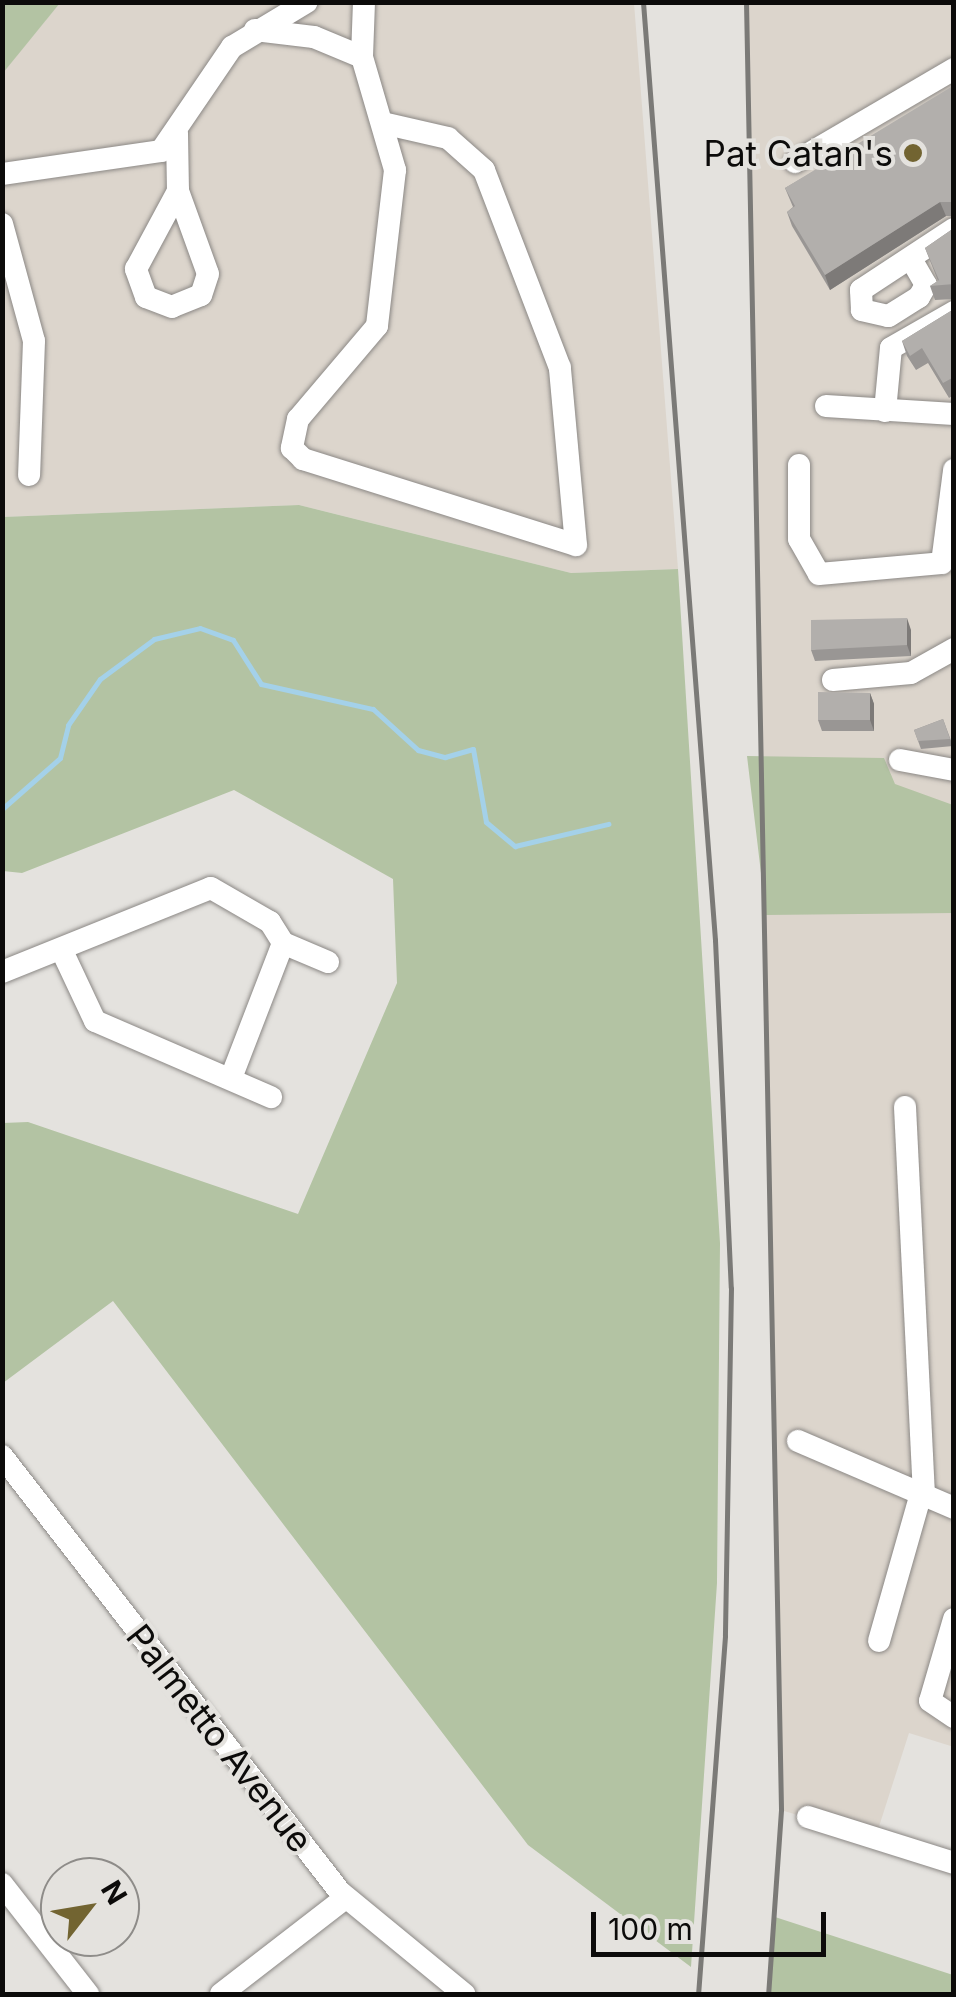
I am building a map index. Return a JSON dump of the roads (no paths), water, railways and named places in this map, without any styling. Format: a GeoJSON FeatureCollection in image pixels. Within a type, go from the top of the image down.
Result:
{"type":"FeatureCollection","features":[{"type":"Feature","properties":{"kind":"street"},"geometry":{"type":"LineString","coordinates":[[2,174],[160,151],[176,134],[214,66],[252,30],[307,2]]}},
{"type":"Feature","properties":{"kind":"street"},"geometry":{"type":"LineString","coordinates":[[364,2],[362,58],[386,124],[395,170],[377,326],[298,419],[292,448],[303,459],[576,545],[560,368],[484,170],[448,138],[386,124]]}},
{"type":"Feature","properties":{"kind":"street"},"geometry":{"type":"LineString","coordinates":[[252,30],[314,37],[362,58]]}},
{"type":"Feature","properties":{"kind":"street"},"geometry":{"type":"LineString","coordinates":[[795,162],[954,69]]}},
{"type":"Feature","properties":{"kind":"street"},"geometry":{"type":"LineString","coordinates":[[176,134],[178,190],[208,274],[201,295],[172,308],[146,298],[136,269],[178,190]]}},
{"type":"Feature","properties":{"kind":"street"},"geometry":{"type":"LineString","coordinates":[[2,224],[34,341],[29,475]]}},
{"type":"Feature","properties":{"kind":"street"},"geometry":{"type":"LineString","coordinates":[[911,259],[954,229]]}},
{"type":"Feature","properties":{"kind":"street"},"geometry":{"type":"LineString","coordinates":[[885,411],[892,348],[954,312]]}},
{"type":"Feature","properties":{"kind":"street"},"geometry":{"type":"LineString","coordinates":[[826,406],[954,414]]}},
{"type":"Feature","properties":{"kind":"street"},"geometry":{"type":"LineString","coordinates":[[799,465],[799,539],[819,574],[942,563],[954,470]]}},
{"type":"Feature","properties":{"kind":"street"},"geometry":{"type":"LineString","coordinates":[[833,680],[910,673],[954,649]]}},
{"type":"Feature","properties":{"kind":"street"},"geometry":{"type":"LineString","coordinates":[[900,760],[954,770]]}},
{"type":"Feature","properties":{"kind":"street"},"geometry":{"type":"LineString","coordinates":[[2,972],[63,953],[211,888],[270,922],[283,942],[328,962]]}},
{"type":"Feature","properties":{"kind":"street"},"geometry":{"type":"LineString","coordinates":[[231,1078],[283,942]]}},
{"type":"Feature","properties":{"kind":"street"},"geometry":{"type":"LineString","coordinates":[[63,953],[96,1020],[271,1097]]}},
{"type":"Feature","properties":{"kind":"street"},"geometry":{"type":"LineString","coordinates":[[879,1641],[923,1494],[905,1106]]}},
{"type":"Feature","properties":{"kind":"street"},"geometry":{"type":"LineString","coordinates":[[798,1441],[954,1508]]}},
{"type":"Feature","properties":{"kind":"street","name":"Palmetto Avenue"},"geometry":{"type":"LineString","coordinates":[[2,1456],[345,1898],[464,1994]]}},
{"type":"Feature","properties":{"kind":"street"},"geometry":{"type":"LineString","coordinates":[[954,1619],[930,1701],[954,1716]]}},
{"type":"Feature","properties":{"kind":"street"},"geometry":{"type":"LineString","coordinates":[[808,1818],[954,1863]]}},
{"type":"Feature","properties":{"kind":"street"},"geometry":{"type":"LineString","coordinates":[[2,1884],[88,1994]]}},
{"type":"Feature","properties":{"kind":"street"},"geometry":{"type":"LineString","coordinates":[[221,1994],[345,1898]]}},
{"type":"Feature","properties":{"kind":"waterway"},"geometry":{"type":"LineString","coordinates":[[2,809],[60,758],[68,725],[100,679],[154,639],[200,628],[233,640],[261,684],[373,709],[418,750],[445,757],[473,749],[486,822],[515,846],[608,824]]}},
{"type":"Feature","properties":{"kind":"railway"},"geometry":{"type":"LineString","coordinates":[[643,2],[715,940],[731,1288],[725,1636],[698,1994]]}},
{"type":"Feature","properties":{"kind":"railway"},"geometry":{"type":"LineString","coordinates":[[746,2],[781,1810],[768,1994]]}},
{"type":"Feature","properties":{"kind":"place","name":"Pat Catan's"},"geometry":{"type":"Point","coordinates":[913,153]}}]}
